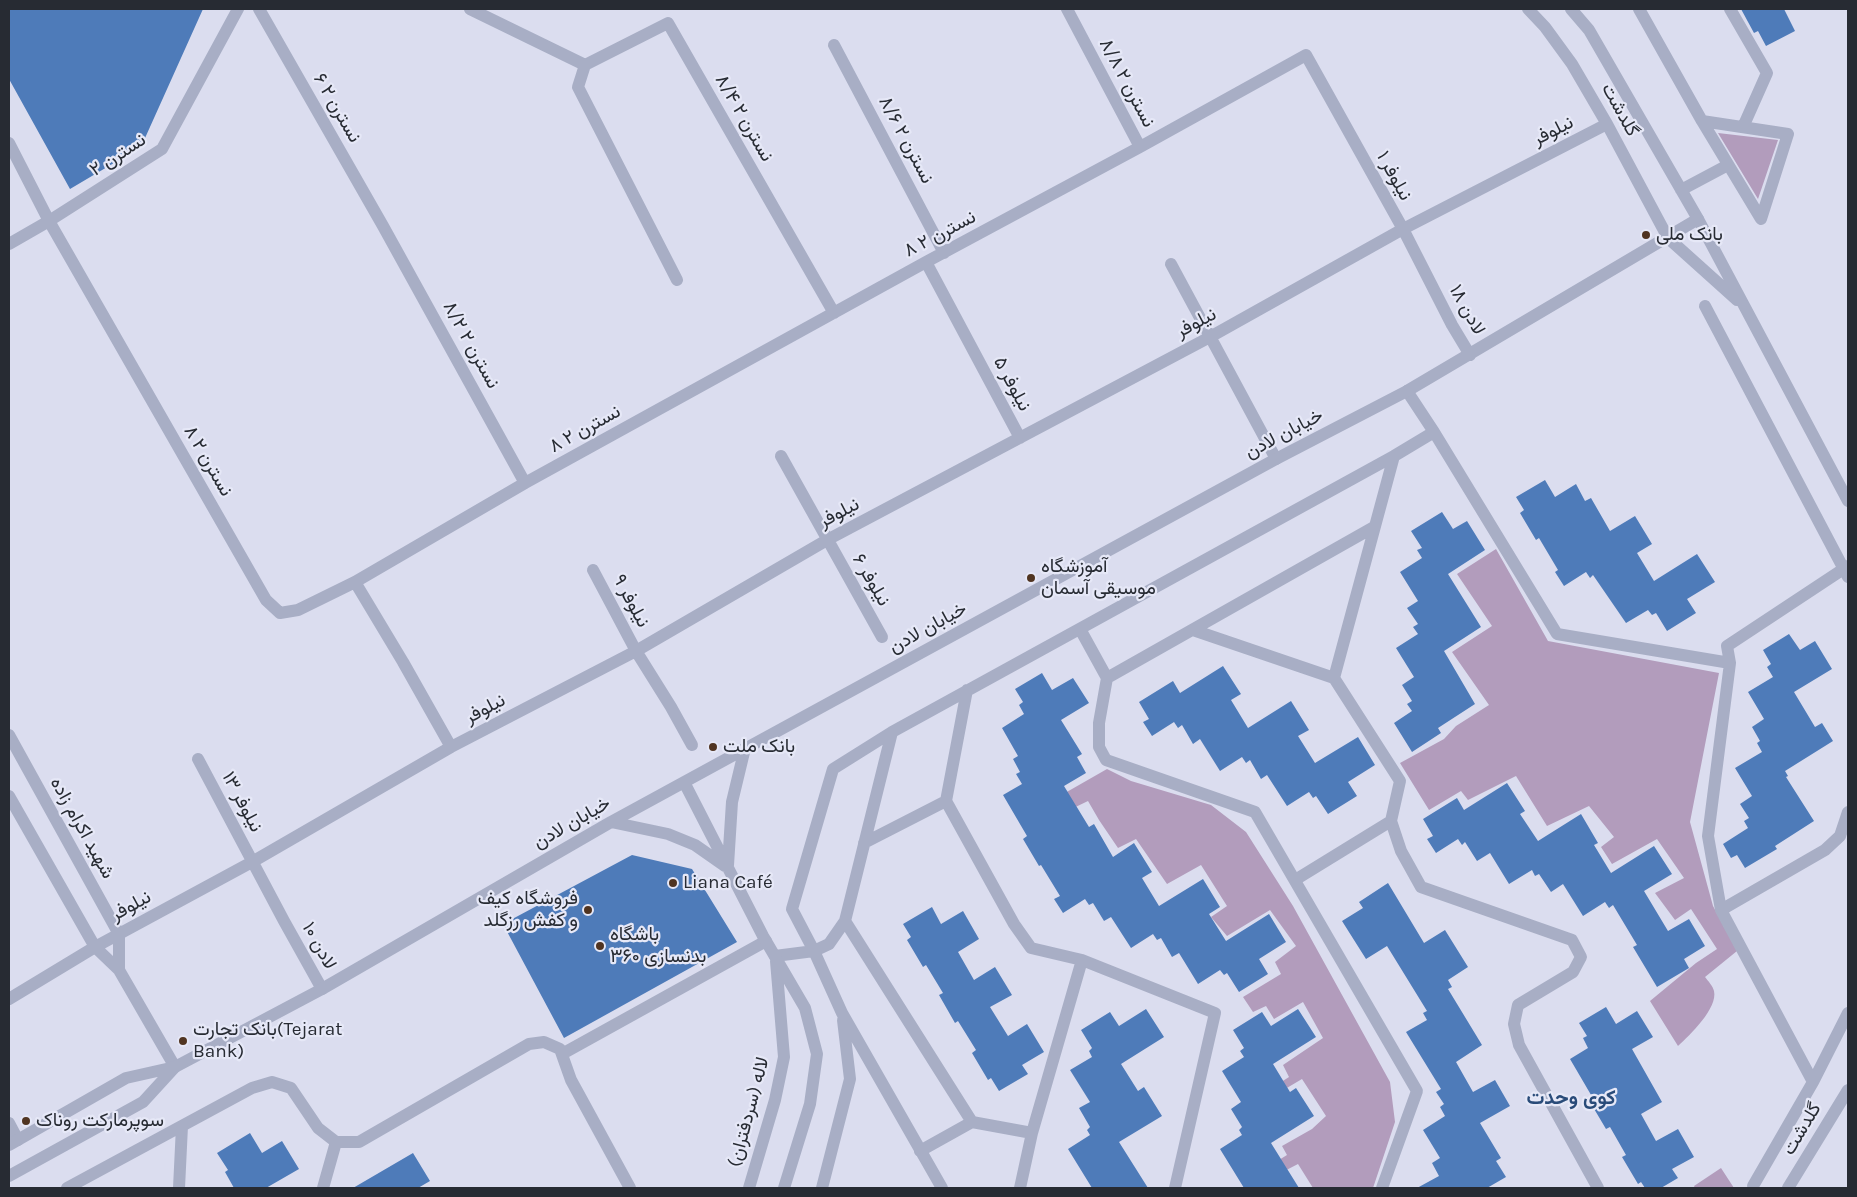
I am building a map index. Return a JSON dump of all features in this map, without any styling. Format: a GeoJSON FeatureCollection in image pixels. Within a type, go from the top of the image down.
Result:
{"type":"FeatureCollection","features":[{"type":"Feature","properties":{"kind":"street","name":"نسترن ۲"},"geometry":{"type":"LineString","coordinates":[[9,244],[49,221],[162,149],[238,9]]}},
{"type":"Feature","properties":{"kind":"street","name":"۶ نسترن ۲"},"geometry":{"type":"LineString","coordinates":[[259,9],[383,226]]}},
{"type":"Feature","properties":{"kind":"street"},"geometry":{"type":"LineString","coordinates":[[470,9],[586,66],[578,87],[677,280]]}},
{"type":"Feature","properties":{"kind":"street","name":"۸/۸ نسترن ۲"},"geometry":{"type":"LineString","coordinates":[[1067,9],[1140,148]]}},
{"type":"Feature","properties":{"kind":"street","name":"گلدشت"},"geometry":{"type":"LineString","coordinates":[[1528,9],[1545,27],[1572,64],[1607,124],[1668,238]]}},
{"type":"Feature","properties":{"kind":"street","name":"گلدشت"},"geometry":{"type":"LineString","coordinates":[[1571,9],[1589,30],[1698,219],[1745,306]]}},
{"type":"Feature","properties":{"kind":"street"},"geometry":{"type":"LineString","coordinates":[[1638,9],[1702,121],[1761,219],[1788,134],[1702,121]]}},
{"type":"Feature","properties":{"kind":"street"},"geometry":{"type":"LineString","coordinates":[[1730,9],[1767,73],[1743,127]]}},
{"type":"Feature","properties":{"kind":"street","name":"۸/۴ نسترن ۲"},"geometry":{"type":"LineString","coordinates":[[586,66],[668,23],[834,313]]}},
{"type":"Feature","properties":{"kind":"street","name":"۸/۶ نسترن ۲"},"geometry":{"type":"LineString","coordinates":[[834,45],[944,253]]}},
{"type":"Feature","properties":{"kind":"street","name":"۸ نسترن ۲"},"geometry":{"type":"LineString","coordinates":[[49,221],[266,600],[280,613],[298,610],[355,582],[525,483],[926,262],[1140,148],[1306,55]]}},
{"type":"Feature","properties":{"kind":"street","name":"۱ نیلوفر"},"geometry":{"type":"LineString","coordinates":[[1306,55],[1403,229],[1431,284]]}},
{"type":"Feature","properties":{"kind":"street","name":"نیلوفر"},"geometry":{"type":"LineString","coordinates":[[9,999],[119,934],[252,862],[451,748],[636,651],[827,540],[1210,337],[1403,229],[1607,124]]}},
{"type":"Feature","properties":{"kind":"street"},"geometry":{"type":"LineString","coordinates":[[9,144],[49,221]]}},
{"type":"Feature","properties":{"kind":"street"},"geometry":{"type":"LineString","coordinates":[[1681,190],[1728,165]]}},
{"type":"Feature","properties":{"kind":"street","name":"خیابان لادن"},"geometry":{"type":"LineString","coordinates":[[13,1142],[126,1078],[174,1067],[322,989],[611,822],[745,748],[1276,459],[1407,392],[1698,219]]}},
{"type":"Feature","properties":{"kind":"street","name":"۸/۲ نسترن ۲"},"geometry":{"type":"LineString","coordinates":[[383,226],[525,483]]}},
{"type":"Feature","properties":{"kind":"street"},"geometry":{"type":"LineString","coordinates":[[1668,238],[1745,306],[1848,501]]}},
{"type":"Feature","properties":{"kind":"street","name":"۵ نیلوفر"},"geometry":{"type":"LineString","coordinates":[[926,262],[1020,438]]}},
{"type":"Feature","properties":{"kind":"street"},"geometry":{"type":"LineString","coordinates":[[1171,264],[1276,459]]}},
{"type":"Feature","properties":{"kind":"street","name":"۱۸ لادن"},"geometry":{"type":"LineString","coordinates":[[1431,284],[1470,355]]}},
{"type":"Feature","properties":{"kind":"street"},"geometry":{"type":"LineString","coordinates":[[1705,306],[1847,571],[1727,646],[1730,663],[1708,836],[1721,910],[1813,1082]]}},
{"type":"Feature","properties":{"kind":"street"},"geometry":{"type":"LineString","coordinates":[[1407,392],[1434,432],[1557,634],[1730,663]]}},
{"type":"Feature","properties":{"kind":"street"},"geometry":{"type":"LineString","coordinates":[[942,1188],[842,1013],[814,951],[792,909],[833,769],[892,732],[1394,456],[1434,432]]}},
{"type":"Feature","properties":{"kind":"street","name":"۶ نیلوفر"},"geometry":{"type":"LineString","coordinates":[[780,456],[882,637]]}},
{"type":"Feature","properties":{"kind":"street"},"geometry":{"type":"LineString","coordinates":[[1334,678],[1394,456]]}},
{"type":"Feature","properties":{"kind":"street"},"geometry":{"type":"LineString","coordinates":[[1107,678],[1374,527]]}},
{"type":"Feature","properties":{"kind":"street","name":"۹ نیلوفر"},"geometry":{"type":"LineString","coordinates":[[593,570],[636,651],[692,745]]}},
{"type":"Feature","properties":{"kind":"street"},"geometry":{"type":"LineString","coordinates":[[355,582],[403,662],[451,748]]}},
{"type":"Feature","properties":{"kind":"street"},"geometry":{"type":"LineString","coordinates":[[1080,629],[1107,678],[1099,723],[1099,747],[1106,760],[1256,812],[1417,1091],[1382,1188]]}},
{"type":"Feature","properties":{"kind":"street"},"geometry":{"type":"LineString","coordinates":[[1193,630],[1334,678],[1400,781],[1392,821],[1400,852],[1421,886],[1572,940],[1581,957],[1573,972],[1518,1005],[1514,1024],[1519,1045],[1598,1188]]}},
{"type":"Feature","properties":{"kind":"street"},"geometry":{"type":"LineString","coordinates":[[967,690],[946,801],[1014,924],[1031,948],[1082,960],[1215,1013],[1175,1188]]}},
{"type":"Feature","properties":{"kind":"street"},"geometry":{"type":"LineString","coordinates":[[775,956],[814,951],[829,944],[845,921],[892,732]]}},
{"type":"Feature","properties":{"kind":"street","name":"شهید اکرام زاده"},"geometry":{"type":"LineString","coordinates":[[9,735],[119,934],[119,970]]}},
{"type":"Feature","properties":{"kind":"street"},"geometry":{"type":"LineString","coordinates":[[728,868],[732,802],[745,748]]}},
{"type":"Feature","properties":{"kind":"street","name":"۱۳ نیلوفر"},"geometry":{"type":"LineString","coordinates":[[198,759],[284,921]]}},
{"type":"Feature","properties":{"kind":"street","name":"لاله (سردفتران)"},"geometry":{"type":"LineString","coordinates":[[684,782],[764,938],[805,1008],[817,1054],[810,1104],[784,1188]]}},
{"type":"Feature","properties":{"kind":"street","name":"شهید اکرام زاده"},"geometry":{"type":"LineString","coordinates":[[9,796],[95,948],[119,970],[174,1067]]}},
{"type":"Feature","properties":{"kind":"street"},"geometry":{"type":"LineString","coordinates":[[864,843],[946,801]]}},
{"type":"Feature","properties":{"kind":"street"},"geometry":{"type":"LineString","coordinates":[[1721,910],[1825,850],[1840,836],[1848,812]]}},
{"type":"Feature","properties":{"kind":"street"},"geometry":{"type":"LineString","coordinates":[[1294,880],[1392,821]]}},
{"type":"Feature","properties":{"kind":"street"},"geometry":{"type":"LineString","coordinates":[[611,822],[668,834],[695,845],[728,868]]}},
{"type":"Feature","properties":{"kind":"street","name":"۱۰ لادن"},"geometry":{"type":"LineString","coordinates":[[284,921],[322,989]]}},
{"type":"Feature","properties":{"kind":"street"},"geometry":{"type":"LineString","coordinates":[[845,921],[972,1122]]}},
{"type":"Feature","properties":{"kind":"street"},"geometry":{"type":"LineString","coordinates":[[561,1051],[764,938]]}},
{"type":"Feature","properties":{"kind":"street","name":"لاله (سردفتران)"},"geometry":{"type":"LineString","coordinates":[[749,1188],[775,1100],[784,1057],[775,956]]}},
{"type":"Feature","properties":{"kind":"street"},"geometry":{"type":"LineString","coordinates":[[1020,1188],[1032,1132],[1082,960]]}},
{"type":"Feature","properties":{"kind":"street"},"geometry":{"type":"LineString","coordinates":[[822,1188],[850,1079],[842,1013]]}},
{"type":"Feature","properties":{"kind":"street"},"geometry":{"type":"LineString","coordinates":[[1753,1186],[1813,1082],[1848,1013]]}},
{"type":"Feature","properties":{"kind":"street"},"geometry":{"type":"LineString","coordinates":[[71,1188],[252,1088],[272,1082],[291,1088],[318,1128],[336,1142],[359,1142],[529,1044],[544,1042],[561,1051],[571,1080],[630,1188]]}},
{"type":"Feature","properties":{"kind":"street","name":"خیابان لادن"},"geometry":{"type":"LineString","coordinates":[[9,1176],[144,1102],[174,1067]]}},
{"type":"Feature","properties":{"kind":"street","name":"گلدشت"},"geometry":{"type":"LineString","coordinates":[[1788,1188],[1848,1090]]}},
{"type":"Feature","properties":{"kind":"street"},"geometry":{"type":"LineString","coordinates":[[920,1151],[972,1122],[1032,1132]]}},
{"type":"Feature","properties":{"kind":"street"},"geometry":{"type":"LineString","coordinates":[[9,1123],[13,1142]]}},
{"type":"Feature","properties":{"kind":"street"},"geometry":{"type":"LineString","coordinates":[[179,1188],[182,1126]]}},
{"type":"Feature","properties":{"kind":"street"},"geometry":{"type":"LineString","coordinates":[[323,1188],[336,1142]]}},
{"type":"Feature","properties":{"kind":"shaded area"},"geometry":{"type":"Polygon","coordinates":[[[1718,133],[1778,140],[1758,199],[1718,133]]]}},
{"type":"Feature","properties":{"kind":"shaded area"},"geometry":{"type":"Polygon","coordinates":[[[1496,549],[1548,641],[1719,673],[1690,822],[1713,906],[1737,951],[1705,977],[1712,985],[1714,991],[1712,1005],[1702,1021],[1678,1046],[1650,1001],[1696,963],[1717,949],[1691,909],[1675,920],[1655,893],[1684,878],[1657,839],[1612,864],[1601,847],[1614,837],[1589,806],[1547,826],[1516,776],[1468,800],[1461,791],[1429,810],[1400,763],[1444,739],[1456,726],[1489,705],[1452,652],[1492,626],[1457,574],[1496,549]]]}},
{"type":"Feature","properties":{"kind":"shaded area"},"geometry":{"type":"Polygon","coordinates":[[[1107,769],[1131,781],[1211,805],[1246,832],[1293,906],[1390,1082],[1395,1122],[1373,1188],[1313,1188],[1298,1164],[1269,1179],[1261,1171],[1287,1155],[1282,1146],[1312,1129],[1326,1116],[1302,1079],[1275,1095],[1272,1088],[1289,1077],[1283,1065],[1323,1038],[1303,1002],[1274,1019],[1266,1006],[1253,1012],[1243,997],[1281,974],[1275,962],[1296,946],[1270,910],[1227,936],[1211,917],[1227,906],[1201,865],[1167,884],[1136,839],[1118,848],[1088,801],[1061,814],[1051,801],[1107,769]]]}},
{"type":"Feature","properties":{"kind":"shaded area"},"geometry":{"type":"Polygon","coordinates":[[[1721,1168],[1734,1188],[1695,1188],[1694,1186],[1721,1168]]]}},
{"type":"Feature","properties":{"kind":"building"},"geometry":{"type":"Polygon","coordinates":[[[9,9],[203,9],[141,147],[70,189],[9,79],[9,9]]]}},
{"type":"Feature","properties":{"kind":"building"},"geometry":{"type":"Polygon","coordinates":[[[1741,9],[1784,9],[1795,31],[1766,46],[1758,31],[1754,33],[1741,9]]]}},
{"type":"Feature","properties":{"kind":"building"},"geometry":{"type":"Polygon","coordinates":[[[1545,480],[1555,497],[1576,484],[1585,501],[1591,498],[1610,531],[1635,516],[1652,544],[1637,553],[1654,581],[1697,554],[1715,582],[1687,599],[1696,613],[1667,631],[1656,613],[1652,615],[1648,610],[1626,623],[1593,575],[1590,578],[1586,572],[1564,586],[1555,572],[1558,570],[1539,538],[1536,540],[1520,513],[1524,510],[1516,497],[1545,480]]]}},
{"type":"Feature","properties":{"kind":"building"},"geometry":{"type":"Polygon","coordinates":[[[1442,512],[1453,529],[1467,521],[1485,550],[1448,574],[1481,627],[1444,651],[1475,704],[1438,728],[1441,733],[1412,752],[1394,723],[1412,711],[1407,704],[1412,701],[1402,685],[1414,677],[1396,648],[1418,634],[1413,627],[1418,624],[1407,608],[1418,601],[1400,572],[1422,558],[1417,550],[1422,548],[1411,531],[1442,512]]]}},
{"type":"Feature","properties":{"kind":"building"},"geometry":{"type":"Polygon","coordinates":[[[1789,634],[1800,650],[1815,641],[1832,669],[1794,692],[1815,727],[1822,723],[1833,741],[1785,771],[1788,776],[1786,777],[1814,821],[1775,846],[1777,849],[1745,868],[1737,855],[1731,858],[1723,844],[1748,828],[1744,821],[1749,818],[1740,804],[1752,796],[1735,768],[1762,752],[1757,743],[1760,741],[1752,727],[1764,719],[1748,692],[1773,677],[1767,667],[1771,664],[1763,650],[1789,634]]]}},
{"type":"Feature","properties":{"kind":"building"},"geometry":{"type":"Polygon","coordinates":[[[1223,666],[1241,694],[1231,700],[1248,728],[1291,701],[1309,730],[1298,736],[1315,763],[1358,737],[1375,765],[1348,782],[1357,796],[1328,814],[1316,796],[1313,798],[1309,792],[1287,806],[1267,775],[1261,779],[1250,760],[1246,763],[1242,757],[1220,771],[1200,739],[1193,744],[1182,725],[1178,728],[1174,722],[1152,736],[1143,722],[1149,719],[1139,702],[1173,681],[1180,693],[1223,666]]]}},
{"type":"Feature","properties":{"kind":"building"},"geometry":{"type":"Polygon","coordinates":[[[1042,673],[1052,690],[1073,678],[1089,703],[1061,720],[1082,754],[1077,757],[1086,773],[1064,786],[1089,827],[1094,824],[1113,857],[1134,843],[1152,872],[1142,878],[1159,906],[1203,879],[1220,907],[1209,914],[1226,941],[1269,914],[1286,942],[1259,959],[1268,974],[1239,992],[1227,973],[1224,975],[1220,970],[1198,984],[1179,953],[1172,957],[1161,938],[1157,940],[1153,934],[1131,948],[1111,917],[1104,921],[1093,903],[1089,905],[1085,899],[1063,913],[1054,899],[1060,896],[1023,839],[1027,836],[1003,795],[1022,784],[1016,774],[1020,772],[1013,759],[1018,756],[1002,728],[1024,714],[1019,705],[1023,702],[1015,689],[1042,673]]]}},
{"type":"Feature","properties":{"kind":"building"},"geometry":{"type":"Polygon","coordinates":[[[1507,783],[1525,811],[1520,814],[1538,841],[1581,814],[1598,843],[1594,845],[1611,873],[1654,846],[1672,874],[1644,891],[1668,931],[1689,919],[1705,946],[1684,959],[1689,968],[1657,987],[1633,947],[1637,945],[1613,905],[1609,908],[1605,902],[1583,916],[1563,884],[1551,892],[1539,874],[1535,876],[1532,870],[1509,884],[1490,853],[1477,861],[1465,842],[1462,845],[1458,839],[1436,853],[1427,839],[1433,836],[1423,819],[1457,798],[1464,810],[1507,783]]]}},
{"type":"Feature","properties":{"kind":"building"},"geometry":{"type":"Polygon","coordinates":[[[632,855],[692,869],[737,942],[564,1038],[503,924],[632,855]]]}},
{"type":"Feature","properties":{"kind":"building"},"geometry":{"type":"Polygon","coordinates":[[[1388,883],[1424,943],[1445,930],[1468,967],[1448,980],[1452,987],[1448,989],[1482,1045],[1456,1062],[1473,1092],[1495,1080],[1510,1106],[1480,1123],[1501,1158],[1496,1161],[1506,1177],[1487,1188],[1417,1188],[1439,1176],[1432,1163],[1440,1158],[1423,1130],[1445,1116],[1440,1107],[1444,1104],[1436,1092],[1441,1089],[1406,1032],[1427,1020],[1423,1013],[1427,1011],[1387,946],[1366,959],[1342,921],[1363,908],[1359,902],[1388,883]]]}},
{"type":"Feature","properties":{"kind":"building"},"geometry":{"type":"Polygon","coordinates":[[[932,907],[941,924],[963,911],[979,939],[958,952],[974,980],[995,967],[1012,995],[990,1007],[1008,1036],[1027,1024],[1044,1052],[1022,1065],[1028,1074],[999,1091],[991,1078],[988,1080],[972,1053],[976,1050],[958,1021],[955,1023],[939,995],[943,993],[926,965],[923,967],[907,940],[911,937],[903,924],[932,907]]]}},
{"type":"Feature","properties":{"kind":"building"},"geometry":{"type":"Polygon","coordinates":[[[1606,1007],[1616,1024],[1637,1011],[1653,1037],[1632,1049],[1662,1102],[1641,1114],[1656,1141],[1678,1129],[1694,1157],[1672,1169],[1678,1178],[1661,1188],[1645,1188],[1641,1182],[1638,1184],[1622,1157],[1626,1155],[1610,1127],[1606,1129],[1590,1102],[1594,1100],[1570,1059],[1588,1048],[1583,1038],[1587,1036],[1579,1023],[1606,1007]]]}},
{"type":"Feature","properties":{"kind":"building"},"geometry":{"type":"Polygon","coordinates":[[[1146,1009],[1164,1037],[1121,1064],[1138,1091],[1144,1087],[1162,1116],[1119,1142],[1148,1188],[1092,1188],[1068,1149],[1090,1135],[1087,1130],[1090,1127],[1079,1108],[1090,1102],[1070,1070],[1092,1057],[1089,1051],[1092,1048],[1081,1030],[1110,1012],[1119,1026],[1146,1009]]]}},
{"type":"Feature","properties":{"kind":"building"},"geometry":{"type":"Polygon","coordinates":[[[1298,1009],[1316,1037],[1273,1064],[1290,1092],[1296,1088],[1314,1116],[1271,1143],[1299,1188],[1244,1188],[1220,1149],[1242,1135],[1239,1130],[1242,1127],[1231,1109],[1241,1102],[1222,1071],[1244,1057],[1240,1051],[1244,1048],[1233,1030],[1262,1012],[1271,1026],[1298,1009]]]}},
{"type":"Feature","properties":{"kind":"building"},"geometry":{"type":"Polygon","coordinates":[[[250,1133],[262,1153],[282,1141],[299,1169],[266,1188],[234,1188],[225,1172],[228,1170],[217,1153],[250,1133]]]}},
{"type":"Feature","properties":{"kind":"building"},"geometry":{"type":"Polygon","coordinates":[[[413,1153],[430,1181],[418,1188],[353,1188],[413,1153]]]}},
{"type":"Feature","properties":{"kind":"place","name":"بانک ملی"},"geometry":{"type":"Point","coordinates":[1646,235]}},
{"type":"Feature","properties":{"kind":"place","name":"آموزشگاه موسیقی آسمان"},"geometry":{"type":"Point","coordinates":[1031,578]}},
{"type":"Feature","properties":{"kind":"place","name":"بانک ملت"},"geometry":{"type":"Point","coordinates":[713,747]}},
{"type":"Feature","properties":{"kind":"place","name":"Liana Café"},"geometry":{"type":"Point","coordinates":[673,883]}},
{"type":"Feature","properties":{"kind":"place","name":"فروشگاه کیف و کفش رزگلد"},"geometry":{"type":"Point","coordinates":[588,910]}},
{"type":"Feature","properties":{"kind":"place","name":"باشگاه بدنسازی ۳۶۰"},"geometry":{"type":"Point","coordinates":[600,946]}},
{"type":"Feature","properties":{"kind":"place","name":"بانک تجارت(Tejarat Bank)"},"geometry":{"type":"Point","coordinates":[183,1041]}},
{"type":"Feature","properties":{"kind":"place","name":"سوپرمارکت روناک"},"geometry":{"type":"Point","coordinates":[26,1121]}},
{"type":"Feature","properties":{"kind":"district","name":"کوی وحدت"},"geometry":{"type":"Point","coordinates":[1571,1098]}}]}
